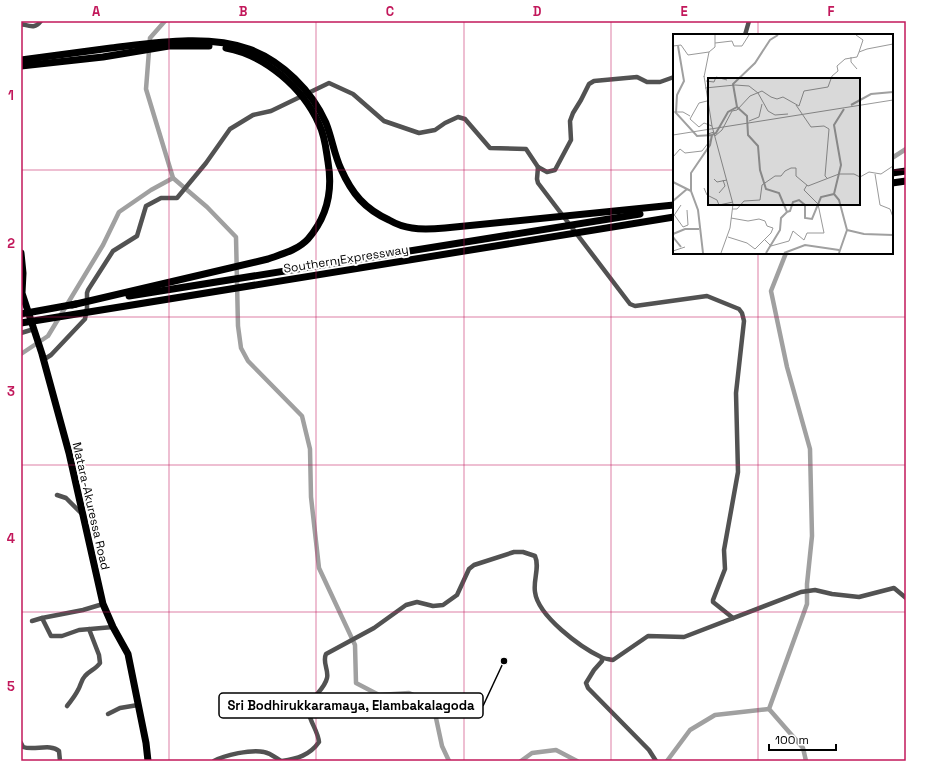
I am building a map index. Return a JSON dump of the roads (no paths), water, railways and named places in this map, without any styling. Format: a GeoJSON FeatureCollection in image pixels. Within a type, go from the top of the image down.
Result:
{"type":"FeatureCollection","features":[{"type":"Feature","properties":{"kind":"highway"},"geometry":{"type":"LineString","coordinates":[[21,66],[164,41],[194,40],[233,45],[249,49],[264,56],[282,68],[306,91],[318,108],[326,124],[340,169],[355,195],[365,206],[376,214],[410,228],[424,230],[673,207]]}},
{"type":"Feature","properties":{"kind":"highway"},"geometry":{"type":"LineString","coordinates":[[21,60],[169,46],[214,46],[232,49],[252,56],[278,73],[294,87],[312,110],[325,140],[331,178],[327,206],[323,219],[308,239],[298,246],[286,253],[268,259],[72,305]]}},
{"type":"Feature","properties":{"kind":"highway"},"geometry":{"type":"LineString","coordinates":[[893,173],[906,171]]}},
{"type":"Feature","properties":{"kind":"highway"},"geometry":{"type":"LineString","coordinates":[[893,183],[906,181]]}},
{"type":"Feature","properties":{"kind":"highway","name":"Southern Expressway"},"geometry":{"type":"LineString","coordinates":[[21,314],[673,207]]}},
{"type":"Feature","properties":{"kind":"highway","name":"Southern Expressway"},"geometry":{"type":"LineString","coordinates":[[21,323],[673,217]]}},
{"type":"Feature","properties":{"kind":"highway","name":"Matara-Akuressa Road"},"geometry":{"type":"LineString","coordinates":[[21,253],[23,273],[21,294],[35,331],[69,453],[103,604],[113,627],[128,654],[148,761]]}},
{"type":"Feature","properties":{"kind":"street"},"geometry":{"type":"LineString","coordinates":[[21,24],[33,27],[38,26],[41,21]]}},
{"type":"Feature","properties":{"kind":"street"},"geometry":{"type":"LineString","coordinates":[[745,34],[749,21]]}},
{"type":"Feature","properties":{"kind":"street"},"geometry":{"type":"LineString","coordinates":[[42,357],[51,355],[85,319],[88,290],[113,251],[137,236],[146,206],[161,198],[177,198],[206,163],[230,129],[253,115],[271,112],[329,83],[353,94],[384,121],[419,132],[435,130],[458,117],[465,119],[490,148],[526,149],[538,166],[547,172],[555,170],[570,140],[570,121],[589,84],[594,81],[637,78],[647,82],[660,82],[673,77]]}},
{"type":"Feature","properties":{"kind":"street"},"geometry":{"type":"LineString","coordinates":[[538,166],[538,183],[630,304],[635,306],[707,296],[739,309],[742,313],[744,320],[736,392],[738,472],[724,550],[725,569],[713,600],[713,602],[733,618]]}},
{"type":"Feature","properties":{"kind":"street"},"geometry":{"type":"LineString","coordinates":[[21,333],[35,331]]}},
{"type":"Feature","properties":{"kind":"street"},"geometry":{"type":"LineString","coordinates":[[57,495],[66,498],[82,514]]}},
{"type":"Feature","properties":{"kind":"street"},"geometry":{"type":"LineString","coordinates":[[214,761],[219,758],[241,752],[264,752],[282,761],[295,759],[314,749],[319,742],[319,736],[309,713],[311,700],[322,688],[327,678],[324,658],[326,654],[347,641],[374,628],[412,602],[433,606],[443,605],[457,595],[469,568],[514,552],[523,552],[535,556],[538,560],[534,585],[535,594],[539,604],[562,631],[602,658],[613,660],[648,636],[684,636],[801,592],[815,590],[832,594],[859,597],[894,588],[906,598]]}},
{"type":"Feature","properties":{"kind":"street"},"geometry":{"type":"LineString","coordinates":[[32,621],[103,604]]}},
{"type":"Feature","properties":{"kind":"street"},"geometry":{"type":"LineString","coordinates":[[42,618],[51,636],[62,636],[79,630],[113,627]]}},
{"type":"Feature","properties":{"kind":"street"},"geometry":{"type":"LineString","coordinates":[[67,706],[76,695],[80,688],[81,681],[86,674],[97,667],[100,663],[99,655],[89,629]]}},
{"type":"Feature","properties":{"kind":"street"},"geometry":{"type":"LineString","coordinates":[[602,658],[602,661],[586,683],[588,688],[649,750],[656,761]]}},
{"type":"Feature","properties":{"kind":"street"},"geometry":{"type":"LineString","coordinates":[[108,714],[120,708],[138,705]]}},
{"type":"Feature","properties":{"kind":"street"},"geometry":{"type":"LineString","coordinates":[[21,743],[23,747],[28,748],[56,748],[59,751],[60,761]]}},
{"type":"Feature","properties":{"kind":"waterway"},"geometry":{"type":"LineString","coordinates":[[165,21],[150,38],[146,89],[173,178],[207,207],[236,237],[238,326],[241,348],[248,361],[302,416],[310,449],[311,497],[319,568],[355,645],[356,683],[379,695],[409,693],[433,704],[442,746],[449,761]]}},
{"type":"Feature","properties":{"kind":"waterway"},"geometry":{"type":"LineString","coordinates":[[893,157],[906,149]]}},
{"type":"Feature","properties":{"kind":"waterway"},"geometry":{"type":"LineString","coordinates":[[21,354],[48,336],[103,245],[119,212],[151,190],[173,178]]}},
{"type":"Feature","properties":{"kind":"waterway"},"geometry":{"type":"LineString","coordinates":[[786,254],[771,291],[787,367],[810,449],[812,536],[807,584],[807,604],[769,709],[803,748],[806,761]]}},
{"type":"Feature","properties":{"kind":"waterway"},"geometry":{"type":"LineString","coordinates":[[667,761],[690,730],[715,715],[769,709]]}},
{"type":"Feature","properties":{"kind":"waterway"},"geometry":{"type":"LineString","coordinates":[[521,761],[532,753],[556,750],[577,761]]}},
{"type":"Feature","properties":{"kind":"place","name":"Sri Bodhirukkaramaya, Elambakalagoda"},"geometry":{"type":"Point","coordinates":[504,661]}}]}
